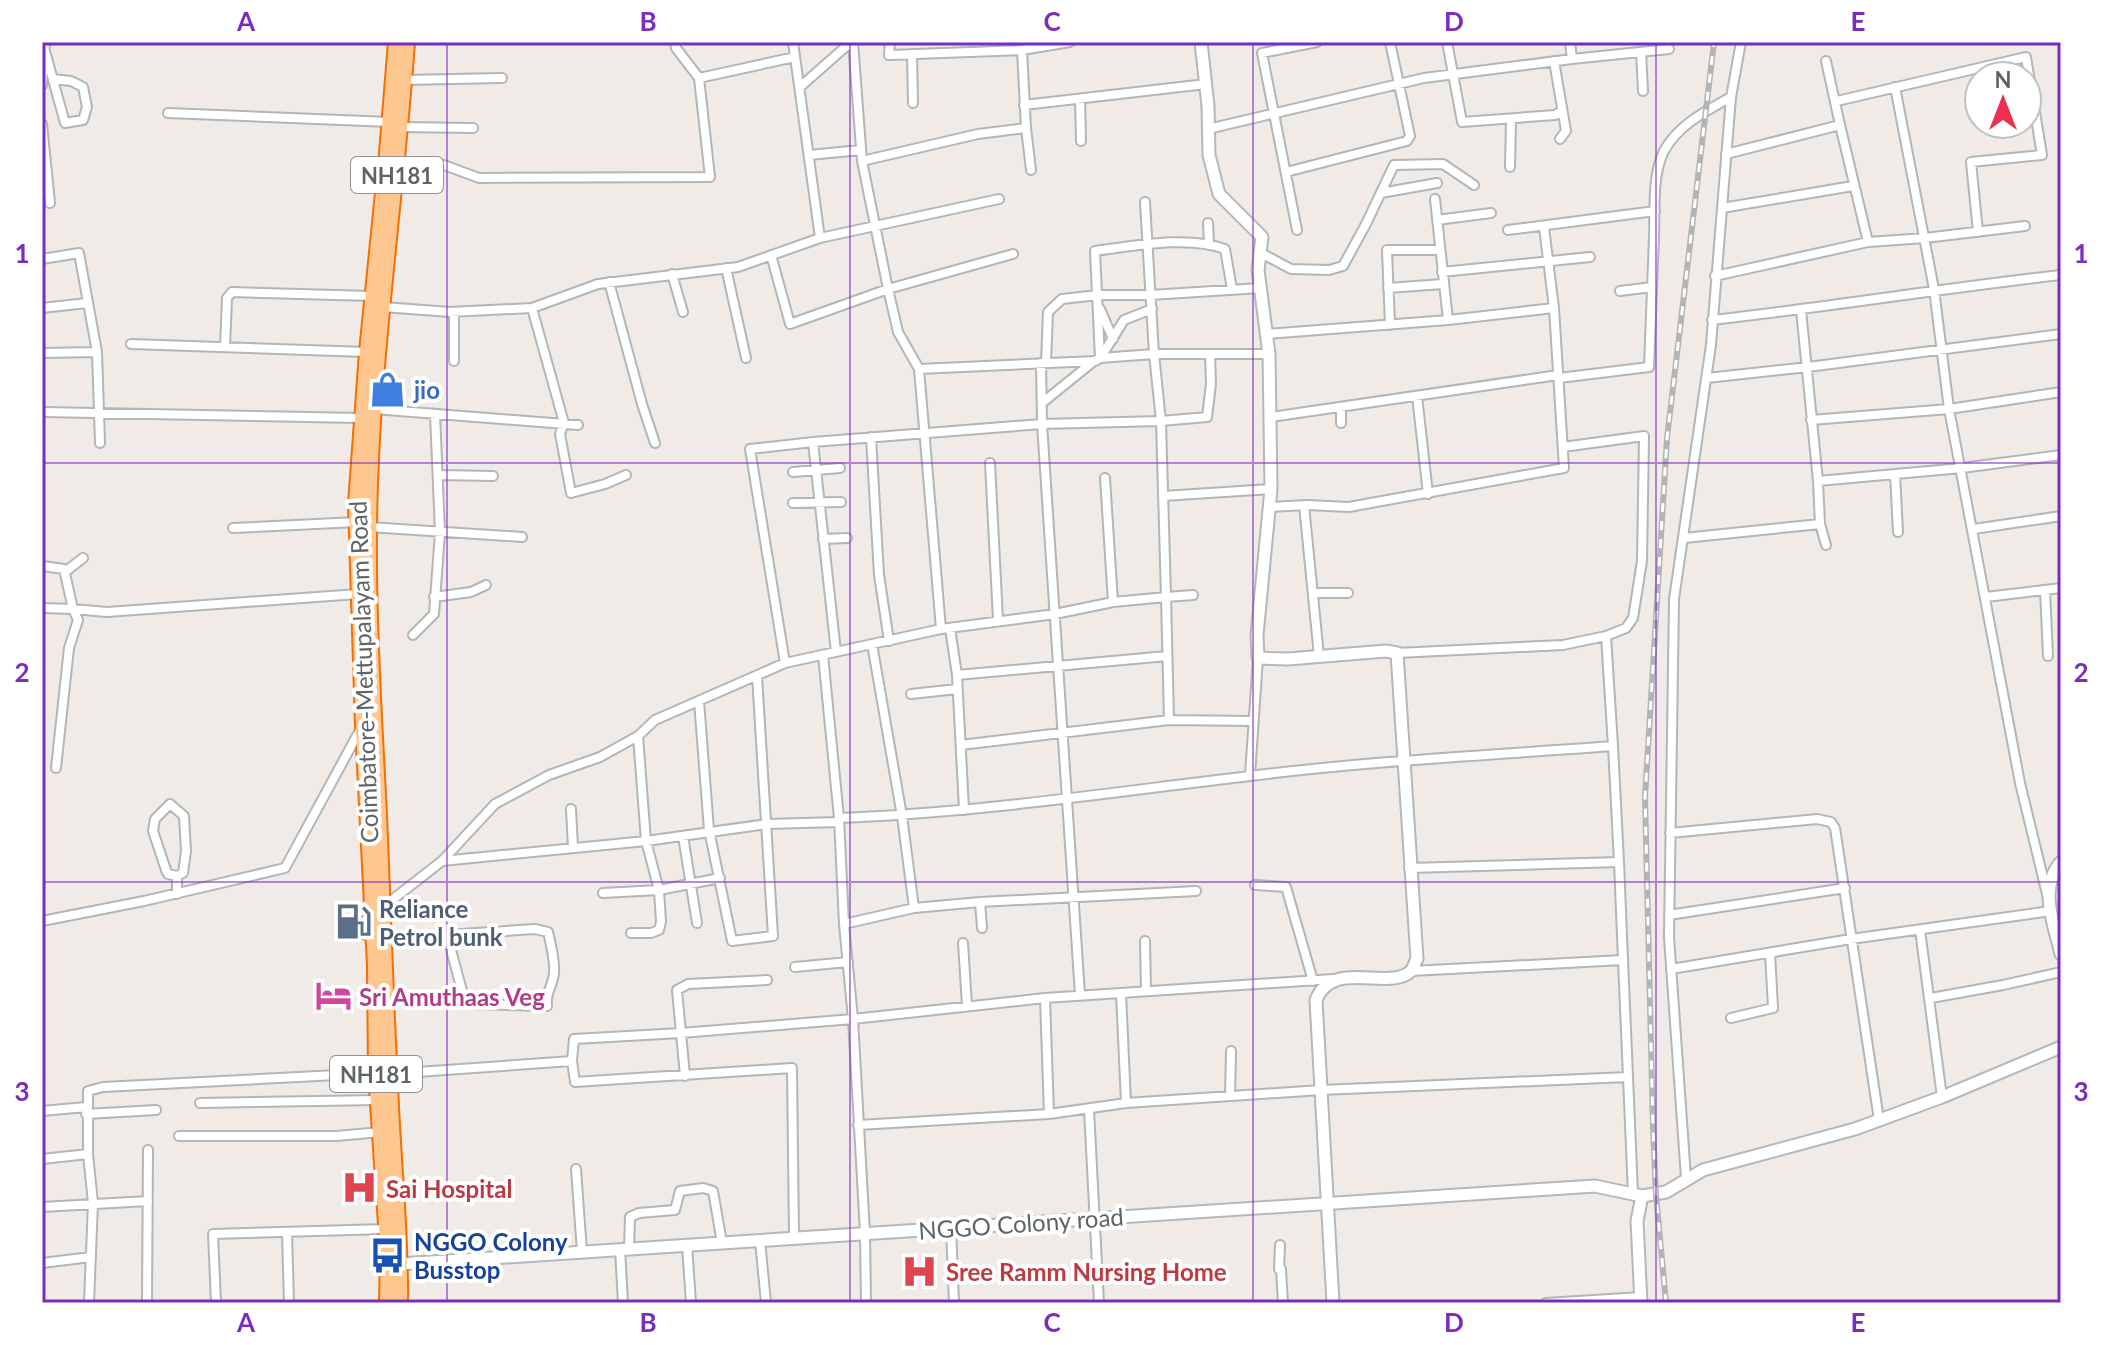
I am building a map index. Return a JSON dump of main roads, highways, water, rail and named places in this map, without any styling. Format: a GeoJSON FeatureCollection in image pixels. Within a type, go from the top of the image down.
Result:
{"type":"FeatureCollection","features":[{"type":"Feature","properties":{"kind":"highway","name":"NH181"},"geometry":{"type":"LineString","coordinates":[[370,744],[363,525],[365,439],[395,125],[396,42]]}},
{"type":"Feature","properties":{"kind":"highway","name":"NH181"},"geometry":{"type":"LineString","coordinates":[[368,414],[367,352],[378,302],[398,162],[395,125],[404,80],[407,42]]}},
{"type":"Feature","properties":{"kind":"highway","name":"Coimbatore-Mettupalayam Road"},"geometry":{"type":"LineString","coordinates":[[363,525],[358,594],[363,726],[370,744],[383,1074]]}},
{"type":"Feature","properties":{"kind":"highway","name":"NH181"},"geometry":{"type":"LineString","coordinates":[[383,1074],[379,1100],[386,1229],[400,1303]]}},
{"type":"Feature","properties":{"kind":"highway","name":"NH181"},"geometry":{"type":"LineString","coordinates":[[383,1074],[394,1264],[387,1303]]}},
{"type":"Feature","properties":{"kind":"railway"},"geometry":{"type":"LineString","coordinates":[[1666,1303],[1653,1128],[1645,797],[1667,438],[1714,42]]}},
{"type":"Feature","properties":{"kind":"place","name":"jio"},"geometry":{"type":"Point","coordinates":[388,389]}},
{"type":"Feature","properties":{"kind":"place","name":"Reliance Petrol bunk"},"geometry":{"type":"Point","coordinates":[353,922]}},
{"type":"Feature","properties":{"kind":"place","name":"Sri Amuthaas Veg"},"geometry":{"type":"Point","coordinates":[333,996]}},
{"type":"Feature","properties":{"kind":"place","name":"Sai Hospital"},"geometry":{"type":"Point","coordinates":[360,1188]}},
{"type":"Feature","properties":{"kind":"place","name":"NGGO Colony Busstop"},"geometry":{"type":"Point","coordinates":[388,1255]}},
{"type":"Feature","properties":{"kind":"place","name":"Sree Ramm Nursing Home"},"geometry":{"type":"Point","coordinates":[920,1271]}}]}
